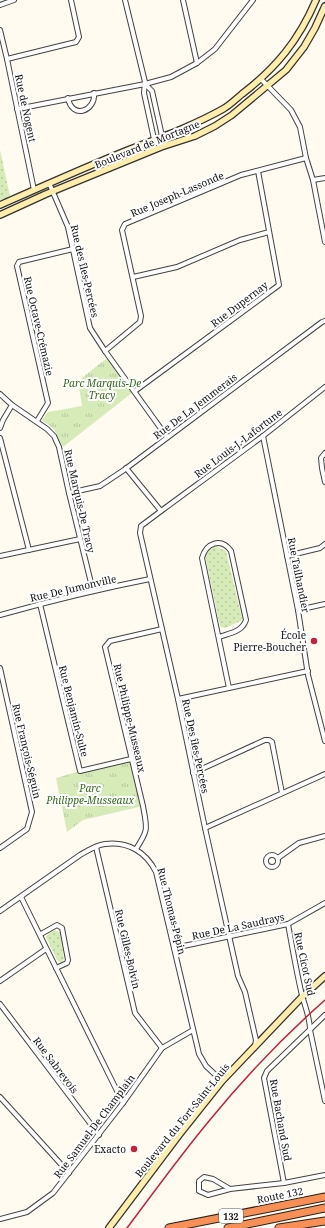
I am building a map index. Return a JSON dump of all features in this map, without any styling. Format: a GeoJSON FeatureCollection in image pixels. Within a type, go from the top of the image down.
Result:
{"type":"FeatureCollection","features":[{"type":"Feature","properties":{"kind":"highway","name":"Route 132"},"geometry":{"type":"LineString","coordinates":[[169,1228],[325,1197]]}},
{"type":"Feature","properties":{"kind":"highway","name":"132"},"geometry":{"type":"LineString","coordinates":[[228,1228],[325,1208]]}},
{"type":"Feature","properties":{"kind":"highway"},"geometry":{"type":"LineString","coordinates":[[279,1228],[325,1221]]}},
{"type":"Feature","properties":{"kind":"main road","name":"Boulevard de Mortagne"},"geometry":{"type":"LineString","coordinates":[[0,205],[196,122],[224,108],[261,79],[281,60],[309,16],[316,0]]}},
{"type":"Feature","properties":{"kind":"main road","name":"Boulevard de Mortagne"},"geometry":{"type":"LineString","coordinates":[[0,215],[161,147],[196,136],[215,126],[232,115],[286,70],[304,47],[316,28],[325,6]]}},
{"type":"Feature","properties":{"kind":"main road","name":"Boulevard du Fort-Saint-Louis"},"geometry":{"type":"LineString","coordinates":[[109,1228],[222,1081],[302,997],[325,976]]}},
{"type":"Feature","properties":{"kind":"street"},"geometry":{"type":"LineString","coordinates":[[0,5],[14,0]]}},
{"type":"Feature","properties":{"kind":"street"},"geometry":{"type":"LineString","coordinates":[[7,58],[76,42],[79,37],[71,0]]}},
{"type":"Feature","properties":{"kind":"street"},"geometry":{"type":"LineString","coordinates":[[125,0],[145,84],[144,93],[154,139],[161,147]]}},
{"type":"Feature","properties":{"kind":"street"},"geometry":{"type":"LineString","coordinates":[[183,0],[197,64]]}},
{"type":"Feature","properties":{"kind":"street"},"geometry":{"type":"LineString","coordinates":[[17,109],[145,84],[171,77],[197,64],[215,49],[253,0]]}},
{"type":"Feature","properties":{"kind":"street","name":"Rue de Nogent"},"geometry":{"type":"LineString","coordinates":[[0,30],[34,190]]}},
{"type":"Feature","properties":{"kind":"street"},"geometry":{"type":"LineString","coordinates":[[261,79],[291,110],[300,127],[306,158],[313,180],[325,242]]}},
{"type":"Feature","properties":{"kind":"street"},"geometry":{"type":"LineString","coordinates":[[145,84],[152,91],[162,136],[161,147]]}},
{"type":"Feature","properties":{"kind":"street"},"geometry":{"type":"LineString","coordinates":[[68,98],[69,105],[72,109],[78,111],[86,109],[92,105],[94,94]]}},
{"type":"Feature","properties":{"kind":"street","name":"Rue Joseph-Lassonde"},"geometry":{"type":"LineString","coordinates":[[105,351],[140,322],[141,316],[122,230],[125,224],[241,175],[306,158]]}},
{"type":"Feature","properties":{"kind":"street","name":"Rue Dupernay"},"geometry":{"type":"LineString","coordinates":[[135,391],[279,285],[258,171]]}},
{"type":"Feature","properties":{"kind":"street"},"geometry":{"type":"LineString","coordinates":[[313,180],[325,178]]}},
{"type":"Feature","properties":{"kind":"street","name":"Rue des îles-Percées"},"geometry":{"type":"LineString","coordinates":[[49,183],[68,227],[90,328],[167,437]]}},
{"type":"Feature","properties":{"kind":"street"},"geometry":{"type":"LineString","coordinates":[[133,277],[177,267],[240,240],[269,232]]}},
{"type":"Feature","properties":{"kind":"street","name":"Rue Octave-Crémazie"},"geometry":{"type":"LineString","coordinates":[[37,421],[48,403],[17,266],[19,262],[73,248]]}},
{"type":"Feature","properties":{"kind":"street","name":"Rue De La Jemmerais"},"geometry":{"type":"LineString","coordinates":[[69,493],[100,486],[325,321]]}},
{"type":"Feature","properties":{"kind":"street","name":"Rue Louis-J.-Lafortune"},"geometry":{"type":"LineString","coordinates":[[161,511],[263,436],[325,387]]}},
{"type":"Feature","properties":{"kind":"street","name":"Rue Marquis-De Tracy"},"geometry":{"type":"LineString","coordinates":[[0,394],[12,405],[48,429],[54,436],[59,446],[93,591]]}},
{"type":"Feature","properties":{"kind":"street"},"geometry":{"type":"LineString","coordinates":[[0,428],[12,405]]}},
{"type":"Feature","properties":{"kind":"street","name":"Rue Tailhandier"},"geometry":{"type":"LineString","coordinates":[[263,436],[298,610],[308,672],[325,741]]}},
{"type":"Feature","properties":{"kind":"street"},"geometry":{"type":"LineString","coordinates":[[0,438],[29,550]]}},
{"type":"Feature","properties":{"kind":"street"},"geometry":{"type":"LineString","coordinates":[[325,453],[321,458],[325,482]]}},
{"type":"Feature","properties":{"kind":"street"},"geometry":{"type":"LineString","coordinates":[[126,468],[161,511]]}},
{"type":"Feature","properties":{"kind":"street","name":"Rue Des îles-Percées"},"geometry":{"type":"LineString","coordinates":[[161,511],[141,526],[140,533],[178,699],[238,976],[245,992],[256,1040],[255,1047]]}},
{"type":"Feature","properties":{"kind":"street"},"geometry":{"type":"LineString","coordinates":[[0,556],[80,539]]}},
{"type":"Feature","properties":{"kind":"street"},"geometry":{"type":"LineString","coordinates":[[219,637],[240,630],[246,620],[231,551],[223,544],[216,543],[207,546],[202,558],[219,637],[230,688]]}},
{"type":"Feature","properties":{"kind":"street"},"geometry":{"type":"LineString","coordinates":[[287,556],[320,548],[325,544]]}},
{"type":"Feature","properties":{"kind":"street","name":"Rue De Jumonville"},"geometry":{"type":"LineString","coordinates":[[0,615],[93,591],[150,579]]}},
{"type":"Feature","properties":{"kind":"street","name":"Rue Benjamin-Sulte"},"geometry":{"type":"LineString","coordinates":[[40,604],[80,771],[131,759]]}},
{"type":"Feature","properties":{"kind":"street"},"geometry":{"type":"LineString","coordinates":[[298,610],[325,604]]}},
{"type":"Feature","properties":{"kind":"street","name":"Rue Philippe-Musseaux"},"geometry":{"type":"LineString","coordinates":[[136,849],[144,837],[147,829],[105,647],[110,641],[162,629]]}},
{"type":"Feature","properties":{"kind":"street","name":"Rue François-Séguin"},"geometry":{"type":"LineString","coordinates":[[0,668],[32,812],[27,829],[0,848]]}},
{"type":"Feature","properties":{"kind":"street"},"geometry":{"type":"LineString","coordinates":[[178,699],[308,672]]}},
{"type":"Feature","properties":{"kind":"street"},"geometry":{"type":"LineString","coordinates":[[0,698],[6,696]]}},
{"type":"Feature","properties":{"kind":"street"},"geometry":{"type":"LineString","coordinates":[[193,773],[264,740],[269,740],[272,742],[282,793]]}},
{"type":"Feature","properties":{"kind":"street"},"geometry":{"type":"LineString","coordinates":[[205,828],[325,774]]}},
{"type":"Feature","properties":{"kind":"street"},"geometry":{"type":"LineString","coordinates":[[278,858],[299,843],[325,836]]}},
{"type":"Feature","properties":{"kind":"street","name":"Rue Thomas-Pépin"},"geometry":{"type":"LineString","coordinates":[[0,911],[80,855],[96,847],[104,844],[119,843],[136,849],[151,862],[156,872],[199,1054],[206,1066],[222,1081]]}},
{"type":"Feature","properties":{"kind":"street","name":"Rue Gilles-Bolvin"},"geometry":{"type":"LineString","coordinates":[[96,847],[125,974],[136,1013],[162,1048]]}},
{"type":"Feature","properties":{"kind":"street"},"geometry":{"type":"LineString","coordinates":[[21,897],[124,1103]]}},
{"type":"Feature","properties":{"kind":"street","name":"Rue De La Saudrays"},"geometry":{"type":"LineString","coordinates":[[174,948],[288,924],[325,903]]}},
{"type":"Feature","properties":{"kind":"street","name":"Rue Cicot Sud"},"geometry":{"type":"LineString","coordinates":[[288,924],[294,962],[302,997],[310,1020],[310,1030],[325,1101]]}},
{"type":"Feature","properties":{"kind":"street"},"geometry":{"type":"LineString","coordinates":[[40,934],[58,925],[62,928],[68,960],[67,963],[56,968]]}},
{"type":"Feature","properties":{"kind":"street"},"geometry":{"type":"LineString","coordinates":[[0,981],[46,949]]}},
{"type":"Feature","properties":{"kind":"street","name":"Rue Sabrevois"},"geometry":{"type":"LineString","coordinates":[[0,1004],[99,1135]]}},
{"type":"Feature","properties":{"kind":"street"},"geometry":{"type":"LineString","coordinates":[[310,1030],[325,1015]]}},
{"type":"Feature","properties":{"kind":"street","name":"Rue Samuel-De Champlain"},"geometry":{"type":"LineString","coordinates":[[0,1219],[28,1212],[53,1193],[124,1103],[162,1048],[193,1030]]}},
{"type":"Feature","properties":{"kind":"street","name":"Rue Bachand Sud"},"geometry":{"type":"LineString","coordinates":[[284,1183],[264,1078],[267,1071],[310,1030]]}},
{"type":"Feature","properties":{"kind":"street"},"geometry":{"type":"LineString","coordinates":[[0,1097],[69,1173]]}},
{"type":"Feature","properties":{"kind":"street"},"geometry":{"type":"LineString","coordinates":[[230,1189],[213,1179],[204,1177],[199,1181],[199,1192],[208,1195],[230,1189],[284,1183],[325,1175]]}},
{"type":"Feature","properties":{"kind":"green space"},"geometry":{"type":"Polygon","coordinates":[[[0,150],[10,196],[0,200],[0,150]]]}},
{"type":"Feature","properties":{"kind":"green space","name":"Parc Marquis-De Tracy"},"geometry":{"type":"Polygon","coordinates":[[[107,358],[133,392],[63,447],[54,429],[42,420],[48,412],[82,406],[78,381],[107,358]]]}},
{"type":"Feature","properties":{"kind":"green space"},"geometry":{"type":"Polygon","coordinates":[[[216,546],[226,551],[242,618],[241,621],[225,628],[221,627],[219,622],[206,560],[208,551],[216,546]]]}},
{"type":"Feature","properties":{"kind":"green space","name":"Parc Philippe-Musseaux"},"geometry":{"type":"Polygon","coordinates":[[[131,759],[143,806],[83,820],[67,832],[56,778],[131,759]]]}},
{"type":"Feature","properties":{"kind":"green space"},"geometry":{"type":"Polygon","coordinates":[[[55,930],[60,933],[64,959],[61,963],[57,960],[46,937],[55,930]]]}},
{"type":"Feature","properties":{"kind":"railway"},"geometry":{"type":"LineString","coordinates":[[127,1228],[188,1147],[236,1089],[264,1058],[325,1000]]}},
{"type":"Feature","properties":{"kind":"place","name":"École Pierre-Boucher"},"geometry":{"type":"Point","coordinates":[314,641]}},
{"type":"Feature","properties":{"kind":"place","name":"Exacto"},"geometry":{"type":"Point","coordinates":[134,1149]}}]}
